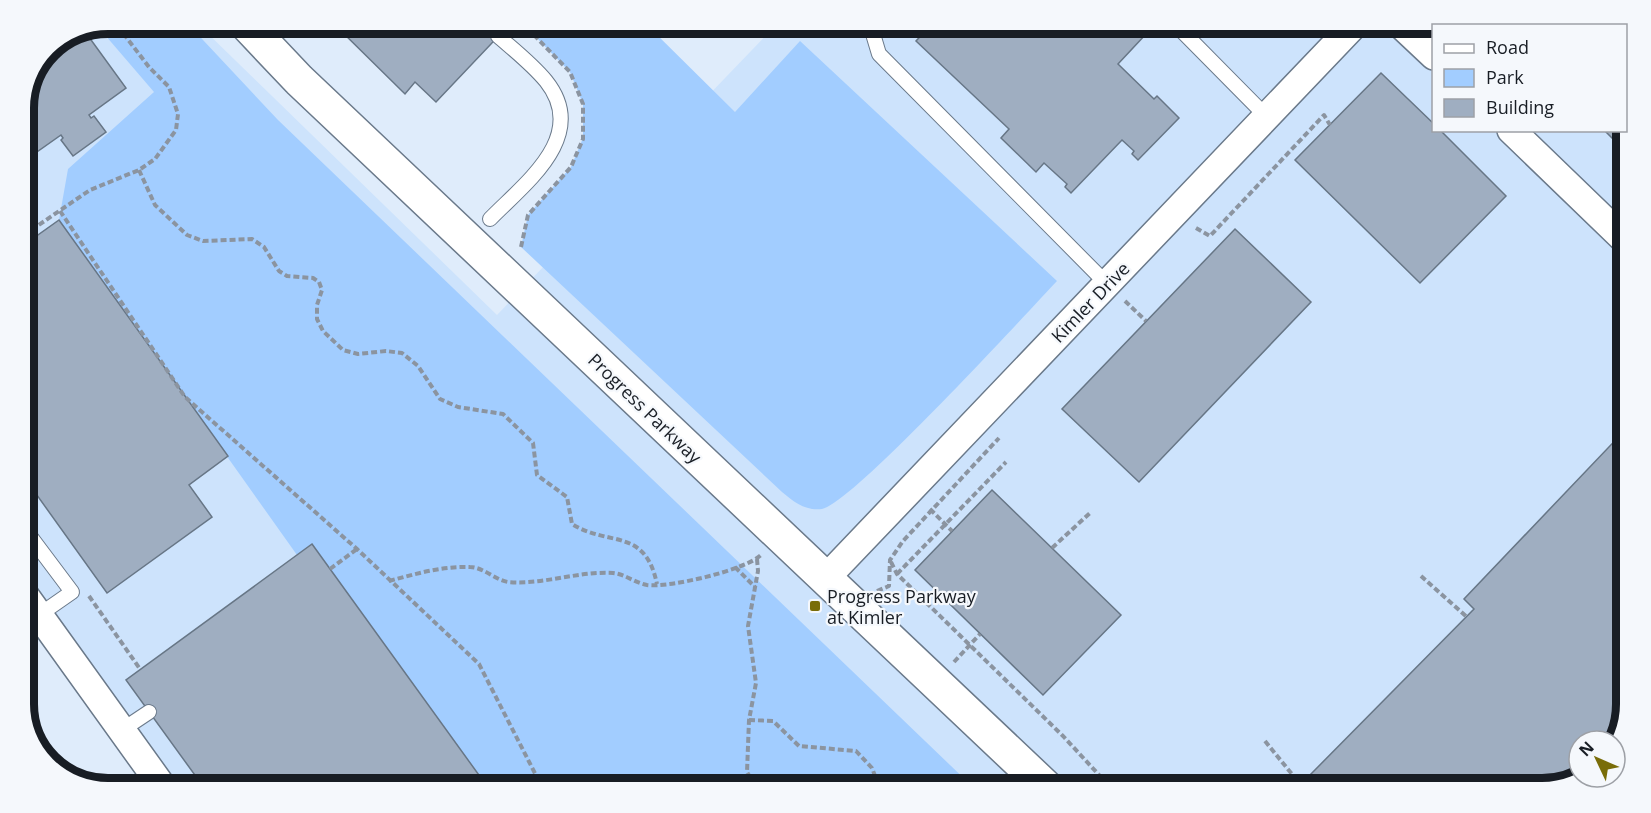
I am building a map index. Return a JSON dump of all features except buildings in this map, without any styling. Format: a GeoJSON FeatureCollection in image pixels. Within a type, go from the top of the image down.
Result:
{"type":"FeatureCollection","features":[{"type":"Feature","properties":{"kind":"street","name":"Progress Parkway"},"geometry":{"type":"LineString","coordinates":[[255,34],[299,80],[1036,778]]}},
{"type":"Feature","properties":{"kind":"street","name":"Kimler Drive"},"geometry":{"type":"LineString","coordinates":[[825,579],[1346,34]]}},
{"type":"Feature","properties":{"kind":"street"},"geometry":{"type":"LineString","coordinates":[[1411,34],[1432,54]]}},
{"type":"Feature","properties":{"kind":"street"},"geometry":{"type":"LineString","coordinates":[[1513,132],[1616,231]]}},
{"type":"Feature","properties":{"kind":"street"},"geometry":{"type":"LineString","coordinates":[[35,608],[156,778]]}},
{"type":"Feature","properties":{"kind":"lane"},"geometry":{"type":"LineString","coordinates":[[873,34],[879,54],[1107,284]]}},
{"type":"Feature","properties":{"kind":"lane"},"geometry":{"type":"LineString","coordinates":[[1185,34],[1267,117]]}},
{"type":"Feature","properties":{"kind":"lane"},"geometry":{"type":"LineString","coordinates":[[490,219],[547,162],[557,142],[561,119],[556,100],[546,81],[498,36]]}},
{"type":"Feature","properties":{"kind":"lane"},"geometry":{"type":"LineString","coordinates":[[35,543],[72,592],[35,603]]}},
{"type":"Feature","properties":{"kind":"lane"},"geometry":{"type":"LineString","coordinates":[[122,730],[149,712]]}},
{"type":"Feature","properties":{"kind":"path"},"geometry":{"type":"LineString","coordinates":[[35,228],[90,190],[139,170],[155,159],[169,144],[176,130],[178,114],[169,87],[149,67],[124,34]]}},
{"type":"Feature","properties":{"kind":"path"},"geometry":{"type":"LineString","coordinates":[[1187,236],[1195,227],[1210,236],[1324,115],[1330,125]]}},
{"type":"Feature","properties":{"kind":"path"},"geometry":{"type":"LineString","coordinates":[[139,170],[155,205],[187,235],[203,241],[252,239],[264,247],[279,271],[286,276],[313,278],[319,282],[322,290],[317,305],[317,319],[323,331],[342,350],[358,354],[394,351],[402,353],[418,366],[440,399],[458,407],[503,414],[533,443],[537,475],[567,497],[572,524],[583,531],[623,539],[634,545],[653,566],[657,584]]}},
{"type":"Feature","properties":{"kind":"path"},"geometry":{"type":"LineString","coordinates":[[60,211],[185,397],[357,549],[388,581],[479,664],[537,778]]}},
{"type":"Feature","properties":{"kind":"path"},"geometry":{"type":"LineString","coordinates":[[1118,310],[1133,293]]}},
{"type":"Feature","properties":{"kind":"path"},"geometry":{"type":"LineString","coordinates":[[889,586],[890,560],[903,541],[1006,430]]}},
{"type":"Feature","properties":{"kind":"path"},"geometry":{"type":"LineString","coordinates":[[897,574],[1006,462]]}},
{"type":"Feature","properties":{"kind":"path"},"geometry":{"type":"LineString","coordinates":[[1052,548],[1091,512]]}},
{"type":"Feature","properties":{"kind":"path"},"geometry":{"type":"LineString","coordinates":[[330,569],[357,549]]}},
{"type":"Feature","properties":{"kind":"path"},"geometry":{"type":"LineString","coordinates":[[388,581],[442,569],[472,567],[505,581],[537,583],[574,575],[615,573],[647,585],[689,581],[757,559],[758,571],[748,626],[756,683],[749,720],[747,772],[751,778]]}},
{"type":"Feature","properties":{"kind":"path"},"geometry":{"type":"LineString","coordinates":[[890,560],[897,574],[1063,736],[1102,778]]}},
{"type":"Feature","properties":{"kind":"path"},"geometry":{"type":"LineString","coordinates":[[735,567],[755,587]]}},
{"type":"Feature","properties":{"kind":"path"},"geometry":{"type":"LineString","coordinates":[[1421,576],[1467,617]]}},
{"type":"Feature","properties":{"kind":"path"},"geometry":{"type":"LineString","coordinates":[[934,682],[980,634]]}},
{"type":"Feature","properties":{"kind":"path"},"geometry":{"type":"LineString","coordinates":[[749,720],[773,721],[799,746],[856,751],[872,768],[876,778]]}},
{"type":"Feature","properties":{"kind":"path"},"geometry":{"type":"LineString","coordinates":[[1265,741],[1295,778]]}},
{"type":"Feature","properties":{"kind":"shaded area"},"geometry":{"type":"Polygon","coordinates":[[[208,34],[497,315],[767,34],[1432,34],[1432,132],[1616,132],[1616,714],[1612,729],[1567,729],[1567,775],[1542,778],[167,778],[35,605],[35,104],[42,76],[60,53],[80,40],[94,36],[208,34]]]}},
{"type":"Feature","properties":{"kind":"green space"},"geometry":{"type":"Polygon","coordinates":[[[197,34],[278,120],[964,778],[481,778],[312,545],[297,555],[59,220],[68,169],[154,92],[105,35],[197,34]]]}},
{"type":"Feature","properties":{"kind":"green space"},"geometry":{"type":"Polygon","coordinates":[[[533,34],[656,34],[735,112],[800,41],[1057,281],[939,406],[867,476],[839,499],[822,509],[810,509],[800,505],[782,492],[521,247],[528,215],[571,167],[583,138],[583,104],[570,72],[533,34]]]}},
{"type":"Feature","properties":{"kind":"place","name":"Progress Parkway at Kimler"},"geometry":{"type":"Point","coordinates":[815,606]}}]}
